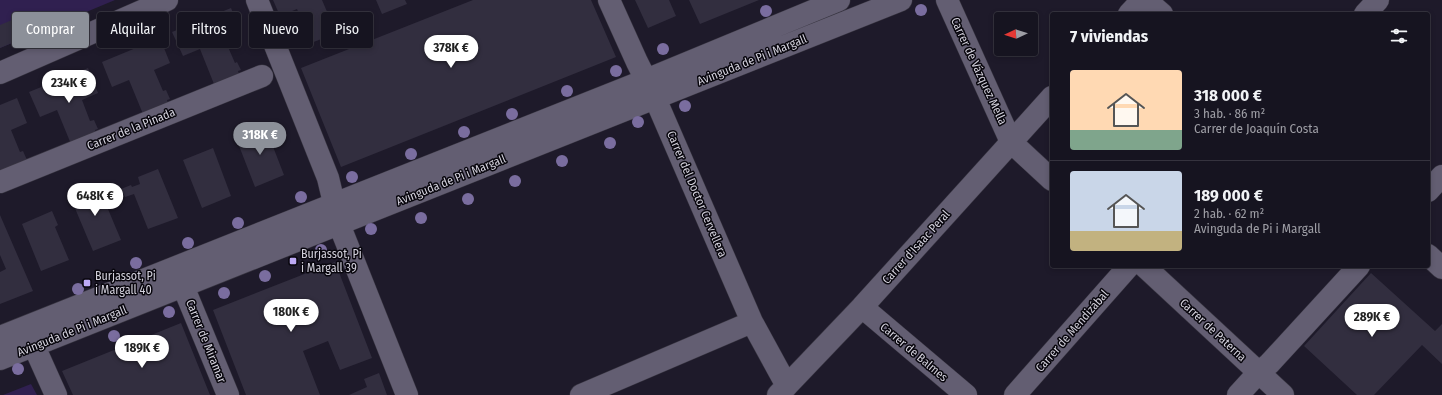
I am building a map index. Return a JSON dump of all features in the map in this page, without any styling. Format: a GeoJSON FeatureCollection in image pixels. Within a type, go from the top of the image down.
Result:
{"type":"FeatureCollection","features":[{"type":"Feature","properties":{"kind":"street"},"geometry":{"type":"LineString","coordinates":[[0,73],[167,0]]}},
{"type":"Feature","properties":{"kind":"street"},"geometry":{"type":"LineString","coordinates":[[257,0],[328,178],[337,214],[407,395]]}},
{"type":"Feature","properties":{"kind":"street","name":"Carrer del Doctor Cervellera"},"geometry":{"type":"LineString","coordinates":[[609,0],[650,89],[783,391]]}},
{"type":"Feature","properties":{"kind":"street","name":"Avinguda de Pi i Margall"},"geometry":{"type":"LineString","coordinates":[[650,89],[839,0]]}},
{"type":"Feature","properties":{"kind":"street","name":"Avinguda de Pi i Margall"},"geometry":{"type":"LineString","coordinates":[[0,337],[337,214],[650,89],[901,0]]}},
{"type":"Feature","properties":{"kind":"street","name":"Carrer de Vázquez Mella"},"geometry":{"type":"LineString","coordinates":[[947,0],[1011,142]]}},
{"type":"Feature","properties":{"kind":"street"},"geometry":{"type":"LineString","coordinates":[[1131,12],[1142,0]]}},
{"type":"Feature","properties":{"kind":"street"},"geometry":{"type":"LineString","coordinates":[[1146,0],[1160,12]]}},
{"type":"Feature","properties":{"kind":"street"},"geometry":{"type":"LineString","coordinates":[[1367,12],[1378,0]]}},
{"type":"Feature","properties":{"kind":"street","name":"Carrer de la Pinada"},"geometry":{"type":"LineString","coordinates":[[0,182],[262,76]]}},
{"type":"Feature","properties":{"kind":"street","name":"Carrer d'Isaac Peral"},"geometry":{"type":"LineString","coordinates":[[783,391],[862,307],[1050,99]]}},
{"type":"Feature","properties":{"kind":"street"},"geometry":{"type":"LineString","coordinates":[[1011,142],[1050,178]]}},
{"type":"Feature","properties":{"kind":"street"},"geometry":{"type":"LineString","coordinates":[[1430,189],[1442,176]]}},
{"type":"Feature","properties":{"kind":"street","name":"Avinguda de Pi i Margall"},"geometry":{"type":"LineString","coordinates":[[0,359],[183,286],[337,214]]}},
{"type":"Feature","properties":{"kind":"street"},"geometry":{"type":"LineString","coordinates":[[1430,257],[1442,268]]}},
{"type":"Feature","properties":{"kind":"street","name":"Carrer de Mendizábal"},"geometry":{"type":"LineString","coordinates":[[1015,395],[1127,268]]}},
{"type":"Feature","properties":{"kind":"street","name":"Carrer de Paterna"},"geometry":{"type":"LineString","coordinates":[[1146,268],[1283,395]]}},
{"type":"Feature","properties":{"kind":"street"},"geometry":{"type":"LineString","coordinates":[[1238,395],[1259,372],[1270,364],[1357,268]]}},
{"type":"Feature","properties":{"kind":"street","name":"Carrer de Miramar"},"geometry":{"type":"LineString","coordinates":[[183,286],[228,395]]}},
{"type":"Feature","properties":{"kind":"street","name":"Carrer de Balmes"},"geometry":{"type":"LineString","coordinates":[[862,307],[966,395]]}},
{"type":"Feature","properties":{"kind":"street"},"geometry":{"type":"LineString","coordinates":[[581,395],[752,322]]}},
{"type":"Feature","properties":{"kind":"street"},"geometry":{"type":"LineString","coordinates":[[34,346],[56,395]]}},
{"type":"Feature","properties":{"kind":"shaded area"},"geometry":{"type":"Polygon","coordinates":[[[0,0],[115,0],[86,12],[12,12],[12,43],[0,48],[0,0]]]}},
{"type":"Feature","properties":{"kind":"shaded area"},"geometry":{"type":"Polygon","coordinates":[[[31,384],[37,395],[3,395],[31,384]]]}},
{"type":"Feature","properties":{"kind":"building"},"geometry":{"type":"Polygon","coordinates":[[[273,0],[322,0],[327,12],[321,12],[321,39],[313,42],[313,12],[298,12],[297,9],[290,12],[278,12],[273,0]]]}},
{"type":"Feature","properties":{"kind":"building"},"geometry":{"type":"Polygon","coordinates":[[[376,0],[405,0],[407,4],[382,14],[376,0]]]}},
{"type":"Feature","properties":{"kind":"building"},"geometry":{"type":"Polygon","coordinates":[[[473,0],[591,0],[616,57],[341,167],[301,68],[352,48],[373,48],[373,40],[473,0]]]}},
{"type":"Feature","properties":{"kind":"building"},"geometry":{"type":"Polygon","coordinates":[[[635,0],[669,0],[676,16],[648,28],[635,0]]]}},
{"type":"Feature","properties":{"kind":"building"},"geometry":{"type":"Polygon","coordinates":[[[689,0],[759,0],[700,24],[689,0]]]}},
{"type":"Feature","properties":{"kind":"building"},"geometry":{"type":"Polygon","coordinates":[[[231,8],[233,12],[221,12],[231,8]]]}},
{"type":"Feature","properties":{"kind":"building"},"geometry":{"type":"Polygon","coordinates":[[[12,20],[12,43],[0,48],[0,25],[12,20]]]}},
{"type":"Feature","properties":{"kind":"building"},"geometry":{"type":"Polygon","coordinates":[[[177,30],[177,43],[172,32],[177,30]]]}},
{"type":"Feature","properties":{"kind":"building"},"geometry":{"type":"Polygon","coordinates":[[[136,48],[164,48],[170,63],[154,70],[163,91],[166,90],[170,99],[167,100],[168,104],[143,114],[129,80],[112,87],[102,62],[136,48]]]}},
{"type":"Feature","properties":{"kind":"building"},"geometry":{"type":"Polygon","coordinates":[[[179,48],[228,48],[235,63],[237,62],[241,70],[238,71],[239,74],[214,84],[200,49],[183,56],[179,48]]]}},
{"type":"Feature","properties":{"kind":"building"},"geometry":{"type":"Polygon","coordinates":[[[88,68],[98,93],[82,100],[90,121],[94,120],[98,129],[95,130],[96,134],[71,144],[57,110],[40,117],[29,92],[88,68]]]}},
{"type":"Feature","properties":{"kind":"building"},"geometry":{"type":"Polygon","coordinates":[[[17,98],[27,123],[11,130],[20,152],[23,151],[27,160],[0,175],[0,105],[17,98]]]}},
{"type":"Feature","properties":{"kind":"building"},"geometry":{"type":"Polygon","coordinates":[[[265,126],[284,175],[255,187],[236,138],[265,126]]]}},
{"type":"Feature","properties":{"kind":"building"},"geometry":{"type":"Polygon","coordinates":[[[213,148],[231,196],[202,208],[183,160],[213,148]]]}},
{"type":"Feature","properties":{"kind":"building"},"geometry":{"type":"Polygon","coordinates":[[[158,169],[178,218],[148,229],[134,194],[125,197],[121,189],[131,185],[132,187],[140,184],[138,177],[158,169]]]}},
{"type":"Feature","properties":{"kind":"building"},"geometry":{"type":"Polygon","coordinates":[[[97,183],[121,240],[93,251],[69,194],[97,183]]]}},
{"type":"Feature","properties":{"kind":"building"},"geometry":{"type":"Polygon","coordinates":[[[52,211],[58,225],[55,227],[69,260],[41,271],[22,224],[52,211]]]}},
{"type":"Feature","properties":{"kind":"building"},"geometry":{"type":"Polygon","coordinates":[[[0,215],[33,291],[0,304],[0,272],[6,269],[0,255],[0,215]]]}},
{"type":"Feature","properties":{"kind":"building"},"geometry":{"type":"Polygon","coordinates":[[[335,262],[372,358],[340,370],[328,341],[303,351],[320,395],[246,395],[213,310],[335,262]]]}},
{"type":"Feature","properties":{"kind":"building"},"geometry":{"type":"Polygon","coordinates":[[[1371,273],[1435,331],[1442,324],[1442,364],[1422,345],[1374,395],[1357,395],[1304,346],[1371,273]]]}},
{"type":"Feature","properties":{"kind":"building"},"geometry":{"type":"Polygon","coordinates":[[[181,323],[210,395],[73,395],[62,371],[181,323]]]}},
{"type":"Feature","properties":{"kind":"building"},"geometry":{"type":"Polygon","coordinates":[[[379,373],[387,395],[349,395],[367,387],[364,379],[379,373]]]}},
{"type":"Feature","properties":{"kind":"place","name":"Burjassot, Pi i Margall 39"},"geometry":{"type":"Point","coordinates":[293,261]}},
{"type":"Feature","properties":{"kind":"place","name":"Burjassot, Pi i Margall 40"},"geometry":{"type":"Point","coordinates":[87,283]}}]}
